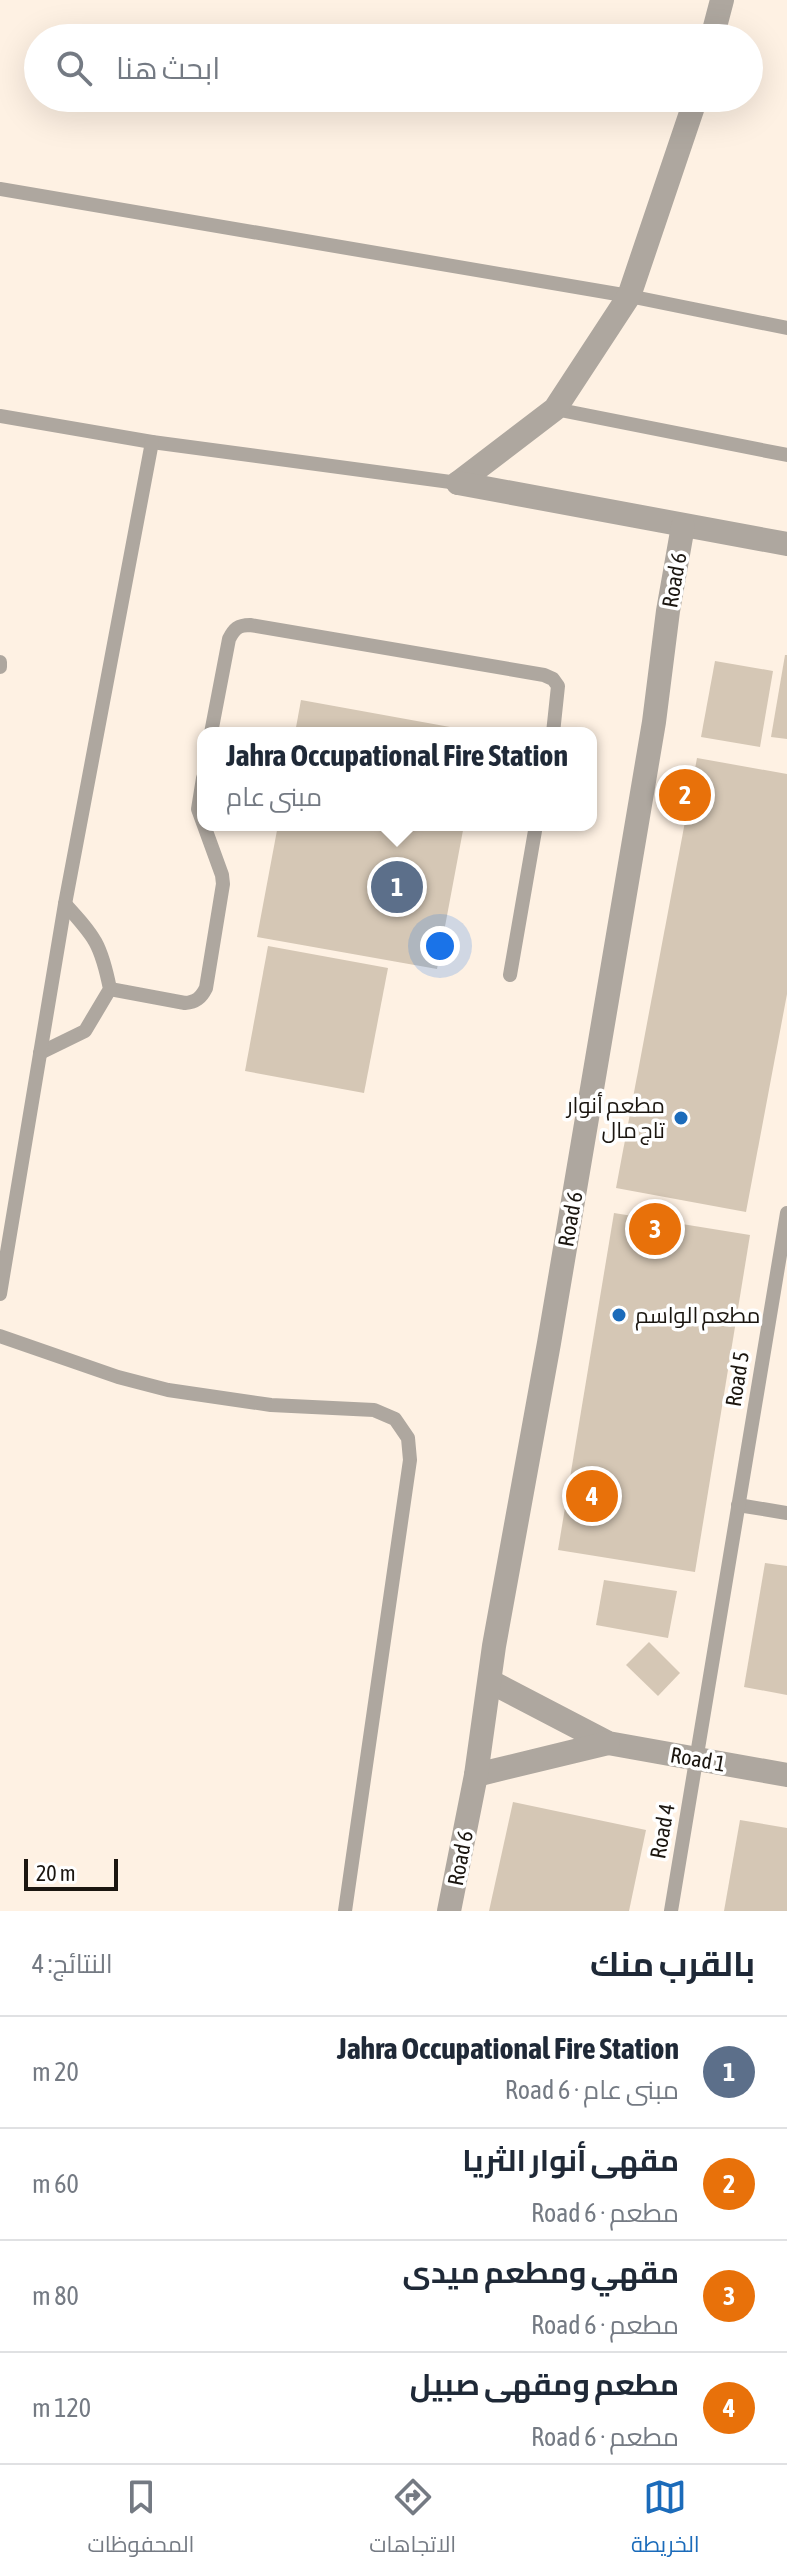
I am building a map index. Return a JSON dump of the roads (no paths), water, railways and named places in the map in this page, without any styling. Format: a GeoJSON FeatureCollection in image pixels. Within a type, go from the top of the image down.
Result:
{"type":"FeatureCollection","features":[{"type":"Feature","properties":{"kind":"street"},"geometry":{"type":"LineString","coordinates":[[716,24],[722,0]]}},
{"type":"Feature","properties":{"kind":"street"},"geometry":{"type":"LineString","coordinates":[[458,483],[555,409],[629,296],[691,112]]}},
{"type":"Feature","properties":{"kind":"street"},"geometry":{"type":"LineString","coordinates":[[458,483],[787,544]]}},
{"type":"Feature","properties":{"kind":"street","name":"Road 6"},"geometry":{"type":"LineString","coordinates":[[449,1911],[476,1775],[494,1646],[549,1343],[654,722],[683,526]]}},
{"type":"Feature","properties":{"kind":"street","name":"Road 1"},"geometry":{"type":"LineString","coordinates":[[491,1682],[608,1743],[787,1775]]}},
{"type":"Feature","properties":{"kind":"street","name":"Road 1"},"geometry":{"type":"LineString","coordinates":[[476,1775],[608,1743]]}},
{"type":"Feature","properties":{"kind":"lane"},"geometry":{"type":"LineString","coordinates":[[0,189],[629,296],[787,328]]}},
{"type":"Feature","properties":{"kind":"lane"},"geometry":{"type":"LineString","coordinates":[[555,409],[787,455]]}},
{"type":"Feature","properties":{"kind":"lane"},"geometry":{"type":"LineString","coordinates":[[0,416],[152,442],[458,483]]}},
{"type":"Feature","properties":{"kind":"lane"},"geometry":{"type":"LineString","coordinates":[[0,1294],[65,904],[152,442]]}},
{"type":"Feature","properties":{"kind":"lane"},"geometry":{"type":"LineString","coordinates":[[212,727],[229,639],[232,631],[240,625],[544,675],[553,679],[558,686],[554,727]]}},
{"type":"Feature","properties":{"kind":"lane"},"geometry":{"type":"LineString","coordinates":[[110,989],[185,1003],[202,997],[223,880],[205,831]]}},
{"type":"Feature","properties":{"kind":"lane"},"geometry":{"type":"LineString","coordinates":[[510,975],[535,831]]}},
{"type":"Feature","properties":{"kind":"lane"},"geometry":{"type":"LineString","coordinates":[[40,1053],[85,1031],[110,989],[103,952],[65,904]]}},
{"type":"Feature","properties":{"kind":"lane","name":"Road 5"},"geometry":{"type":"LineString","coordinates":[[696,1759],[784,1246],[787,1213]]}},
{"type":"Feature","properties":{"kind":"lane"},"geometry":{"type":"LineString","coordinates":[[0,1336],[118,1377],[168,1390],[271,1405],[374,1410],[395,1419],[408,1438],[410,1460],[345,1911]]}},
{"type":"Feature","properties":{"kind":"lane"},"geometry":{"type":"LineString","coordinates":[[738,1505],[787,1513]]}},
{"type":"Feature","properties":{"kind":"lane","name":"Road 4"},"geometry":{"type":"LineString","coordinates":[[671,1911],[696,1759]]}},
{"type":"Feature","properties":{"kind":"place","name":"مقهى أنوار الثريا"},"geometry":{"type":"Point","coordinates":[685,795]}},
{"type":"Feature","properties":{"kind":"place","name":"Jahra Occupational Fire Station"},"geometry":{"type":"Point","coordinates":[397,887]}},
{"type":"Feature","properties":{"kind":"place","name":"مطعم أنوار تاج مال"},"geometry":{"type":"Point","coordinates":[681,1118]}},
{"type":"Feature","properties":{"kind":"place","name":"مقهي ومطعم ميدى"},"geometry":{"type":"Point","coordinates":[655,1229]}},
{"type":"Feature","properties":{"kind":"place","name":"مطعم الواسم"},"geometry":{"type":"Point","coordinates":[619,1315]}},
{"type":"Feature","properties":{"kind":"place","name":"مطعم ومقهى صبيل"},"geometry":{"type":"Point","coordinates":[592,1496]}}]}
